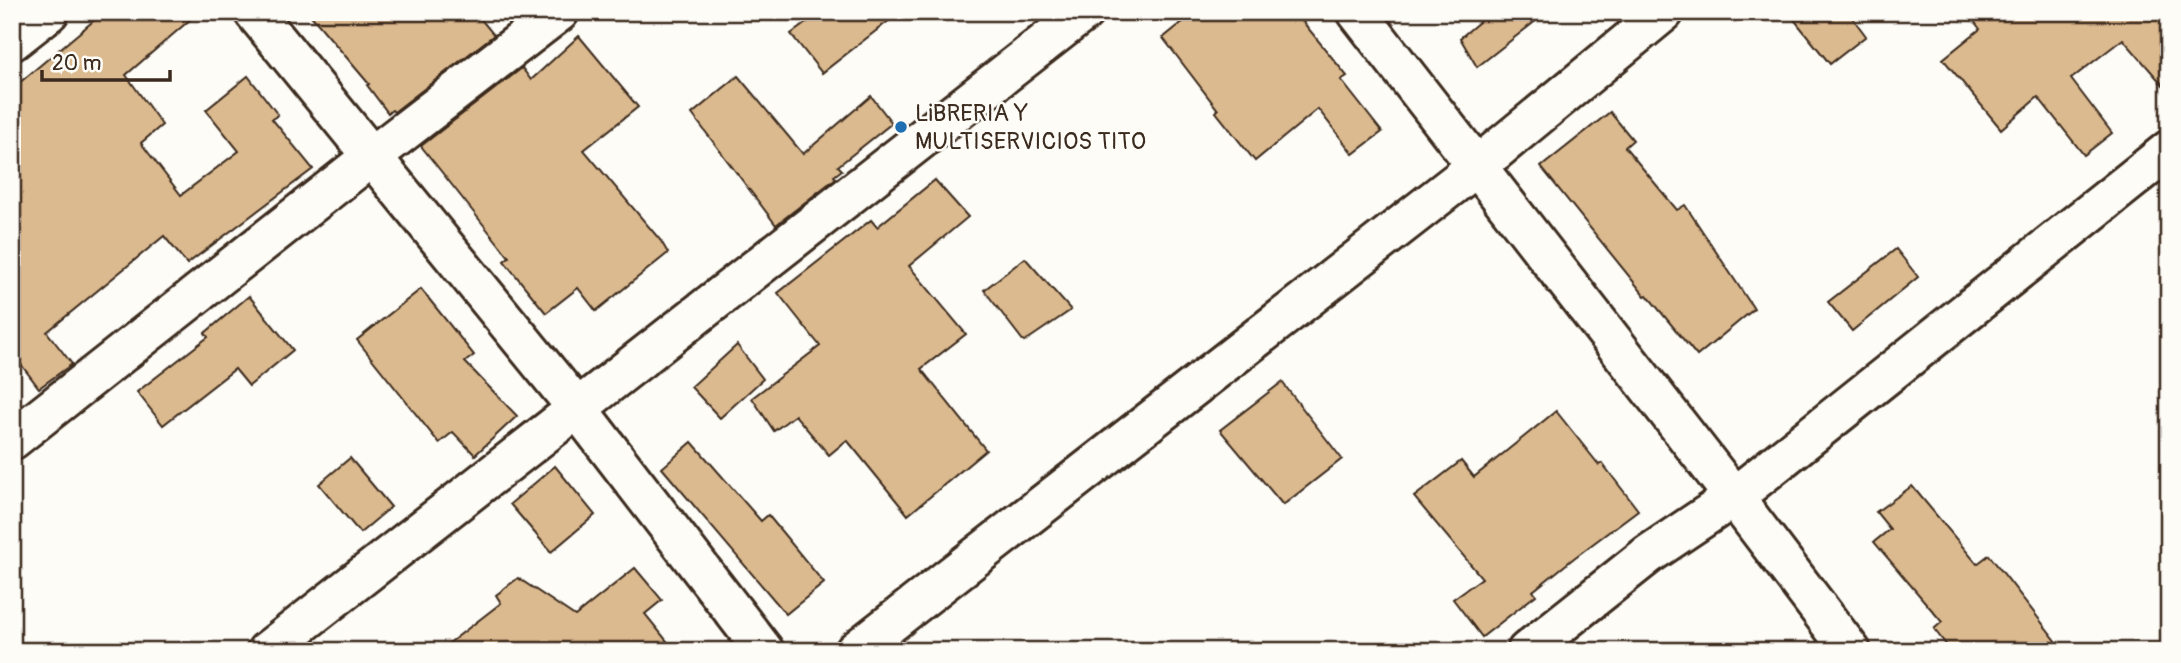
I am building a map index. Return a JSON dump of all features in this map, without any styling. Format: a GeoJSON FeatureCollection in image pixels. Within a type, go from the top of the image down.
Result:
{"type":"FeatureCollection","features":[{"type":"Feature","properties":{"kind":"street"},"geometry":{"type":"LineString","coordinates":[[12,41],[49,12]]}},
{"type":"Feature","properties":{"kind":"street"},"geometry":{"type":"LineString","coordinates":[[254,12],[577,408],[764,651]]}},
{"type":"Feature","properties":{"kind":"street"},"geometry":{"type":"LineString","coordinates":[[12,440],[559,12]]}},
{"type":"Feature","properties":{"kind":"street"},"geometry":{"type":"LineString","coordinates":[[267,651],[1084,12]]}},
{"type":"Feature","properties":{"kind":"street"},"geometry":{"type":"LineString","coordinates":[[1357,12],[1851,651]]}},
{"type":"Feature","properties":{"kind":"street"},"geometry":{"type":"LineString","coordinates":[[855,651],[1476,167],[1664,12]]}},
{"type":"Feature","properties":{"kind":"street"},"geometry":{"type":"LineString","coordinates":[[1527,651],[1649,554],[1734,497],[2169,150]]}},
{"type":"Feature","properties":{"kind":"building"},"geometry":{"type":"Polygon","coordinates":[[[104,12],[199,12],[126,75],[162,125],[141,143],[181,195],[239,151],[206,110],[248,76],[278,115],[272,119],[313,169],[187,264],[164,236],[47,332],[72,364],[39,388],[16,358],[12,361],[12,89],[104,12]]]}},
{"type":"Feature","properties":{"kind":"building"},"geometry":{"type":"Polygon","coordinates":[[[308,12],[475,12],[494,35],[394,112],[392,110],[388,113],[367,85],[369,84],[308,12]]]}},
{"type":"Feature","properties":{"kind":"building"},"geometry":{"type":"Polygon","coordinates":[[[821,12],[900,12],[822,73],[791,34],[821,12]]]}},
{"type":"Feature","properties":{"kind":"building"},"geometry":{"type":"Polygon","coordinates":[[[1195,12],[1295,12],[1347,76],[1341,80],[1382,132],[1353,154],[1318,109],[1255,161],[1163,38],[1195,12]]]}},
{"type":"Feature","properties":{"kind":"building"},"geometry":{"type":"Polygon","coordinates":[[[1491,12],[1547,12],[1477,67],[1460,38],[1491,12]]]}},
{"type":"Feature","properties":{"kind":"building"},"geometry":{"type":"Polygon","coordinates":[[[1788,12],[1848,12],[1866,36],[1830,64],[1788,12]]]}},
{"type":"Feature","properties":{"kind":"building"},"geometry":{"type":"Polygon","coordinates":[[[1967,12],[2169,12],[2169,92],[2123,39],[2071,79],[2112,133],[2084,155],[2038,97],[2001,129],[1943,59],[1980,29],[1967,12]]]}},
{"type":"Feature","properties":{"kind":"building"},"geometry":{"type":"Polygon","coordinates":[[[579,36],[638,107],[584,150],[661,241],[668,253],[596,311],[578,288],[546,313],[504,261],[509,257],[421,146],[522,68],[531,80],[579,36]]]}},
{"type":"Feature","properties":{"kind":"building"},"geometry":{"type":"Polygon","coordinates":[[[738,76],[803,154],[871,96],[892,123],[838,166],[842,170],[834,176],[836,178],[776,225],[692,114],[738,76]]]}},
{"type":"Feature","properties":{"kind":"building"},"geometry":{"type":"Polygon","coordinates":[[[1610,112],[1633,140],[1625,147],[1677,210],[1685,205],[1754,309],[1697,356],[1541,167],[1610,112]]]}},
{"type":"Feature","properties":{"kind":"building"},"geometry":{"type":"Polygon","coordinates":[[[935,180],[968,217],[909,266],[966,334],[921,369],[986,450],[908,515],[847,440],[829,455],[795,415],[774,431],[752,398],[820,346],[778,293],[871,220],[877,227],[935,180]]]}},
{"type":"Feature","properties":{"kind":"building"},"geometry":{"type":"Polygon","coordinates":[[[1896,249],[1918,277],[1852,331],[1828,302],[1896,249]]]}},
{"type":"Feature","properties":{"kind":"building"},"geometry":{"type":"Polygon","coordinates":[[[1025,258],[1071,310],[1024,342],[984,290],[1025,258]]]}},
{"type":"Feature","properties":{"kind":"building"},"geometry":{"type":"Polygon","coordinates":[[[421,289],[474,355],[465,362],[517,416],[475,455],[453,432],[439,443],[357,340],[421,289]]]}},
{"type":"Feature","properties":{"kind":"building"},"geometry":{"type":"Polygon","coordinates":[[[249,296],[293,350],[249,386],[235,369],[163,425],[137,392],[208,337],[205,333],[249,296]]]}},
{"type":"Feature","properties":{"kind":"building"},"geometry":{"type":"Polygon","coordinates":[[[737,345],[763,379],[720,418],[691,387],[737,345]]]}},
{"type":"Feature","properties":{"kind":"building"},"geometry":{"type":"Polygon","coordinates":[[[1282,382],[1342,459],[1283,505],[1220,430],[1282,382]]]}},
{"type":"Feature","properties":{"kind":"building"},"geometry":{"type":"Polygon","coordinates":[[[1556,411],[1599,465],[1602,463],[1638,510],[1533,591],[1536,595],[1482,637],[1453,599],[1482,578],[1414,497],[1461,461],[1474,477],[1556,411]]]}},
{"type":"Feature","properties":{"kind":"building"},"geometry":{"type":"Polygon","coordinates":[[[692,442],[761,521],[768,515],[824,583],[786,614],[662,468],[692,442]]]}},
{"type":"Feature","properties":{"kind":"building"},"geometry":{"type":"Polygon","coordinates":[[[350,458],[391,507],[360,533],[319,484],[350,458]]]}},
{"type":"Feature","properties":{"kind":"building"},"geometry":{"type":"Polygon","coordinates":[[[555,466],[595,515],[551,552],[510,504],[555,466]]]}},
{"type":"Feature","properties":{"kind":"building"},"geometry":{"type":"Polygon","coordinates":[[[1912,486],[1977,564],[1989,555],[2064,651],[1951,651],[1934,629],[1942,622],[1874,542],[1890,529],[1876,512],[1912,486]]]}},
{"type":"Feature","properties":{"kind":"building"},"geometry":{"type":"Polygon","coordinates":[[[635,568],[662,600],[645,614],[675,651],[439,651],[501,603],[496,595],[518,578],[575,616],[635,568]]]}},
{"type":"Feature","properties":{"kind":"place","name":"LiBRERIA Y MULTISERVICIOS TITO"},"geometry":{"type":"Point","coordinates":[901,127]}}]}
